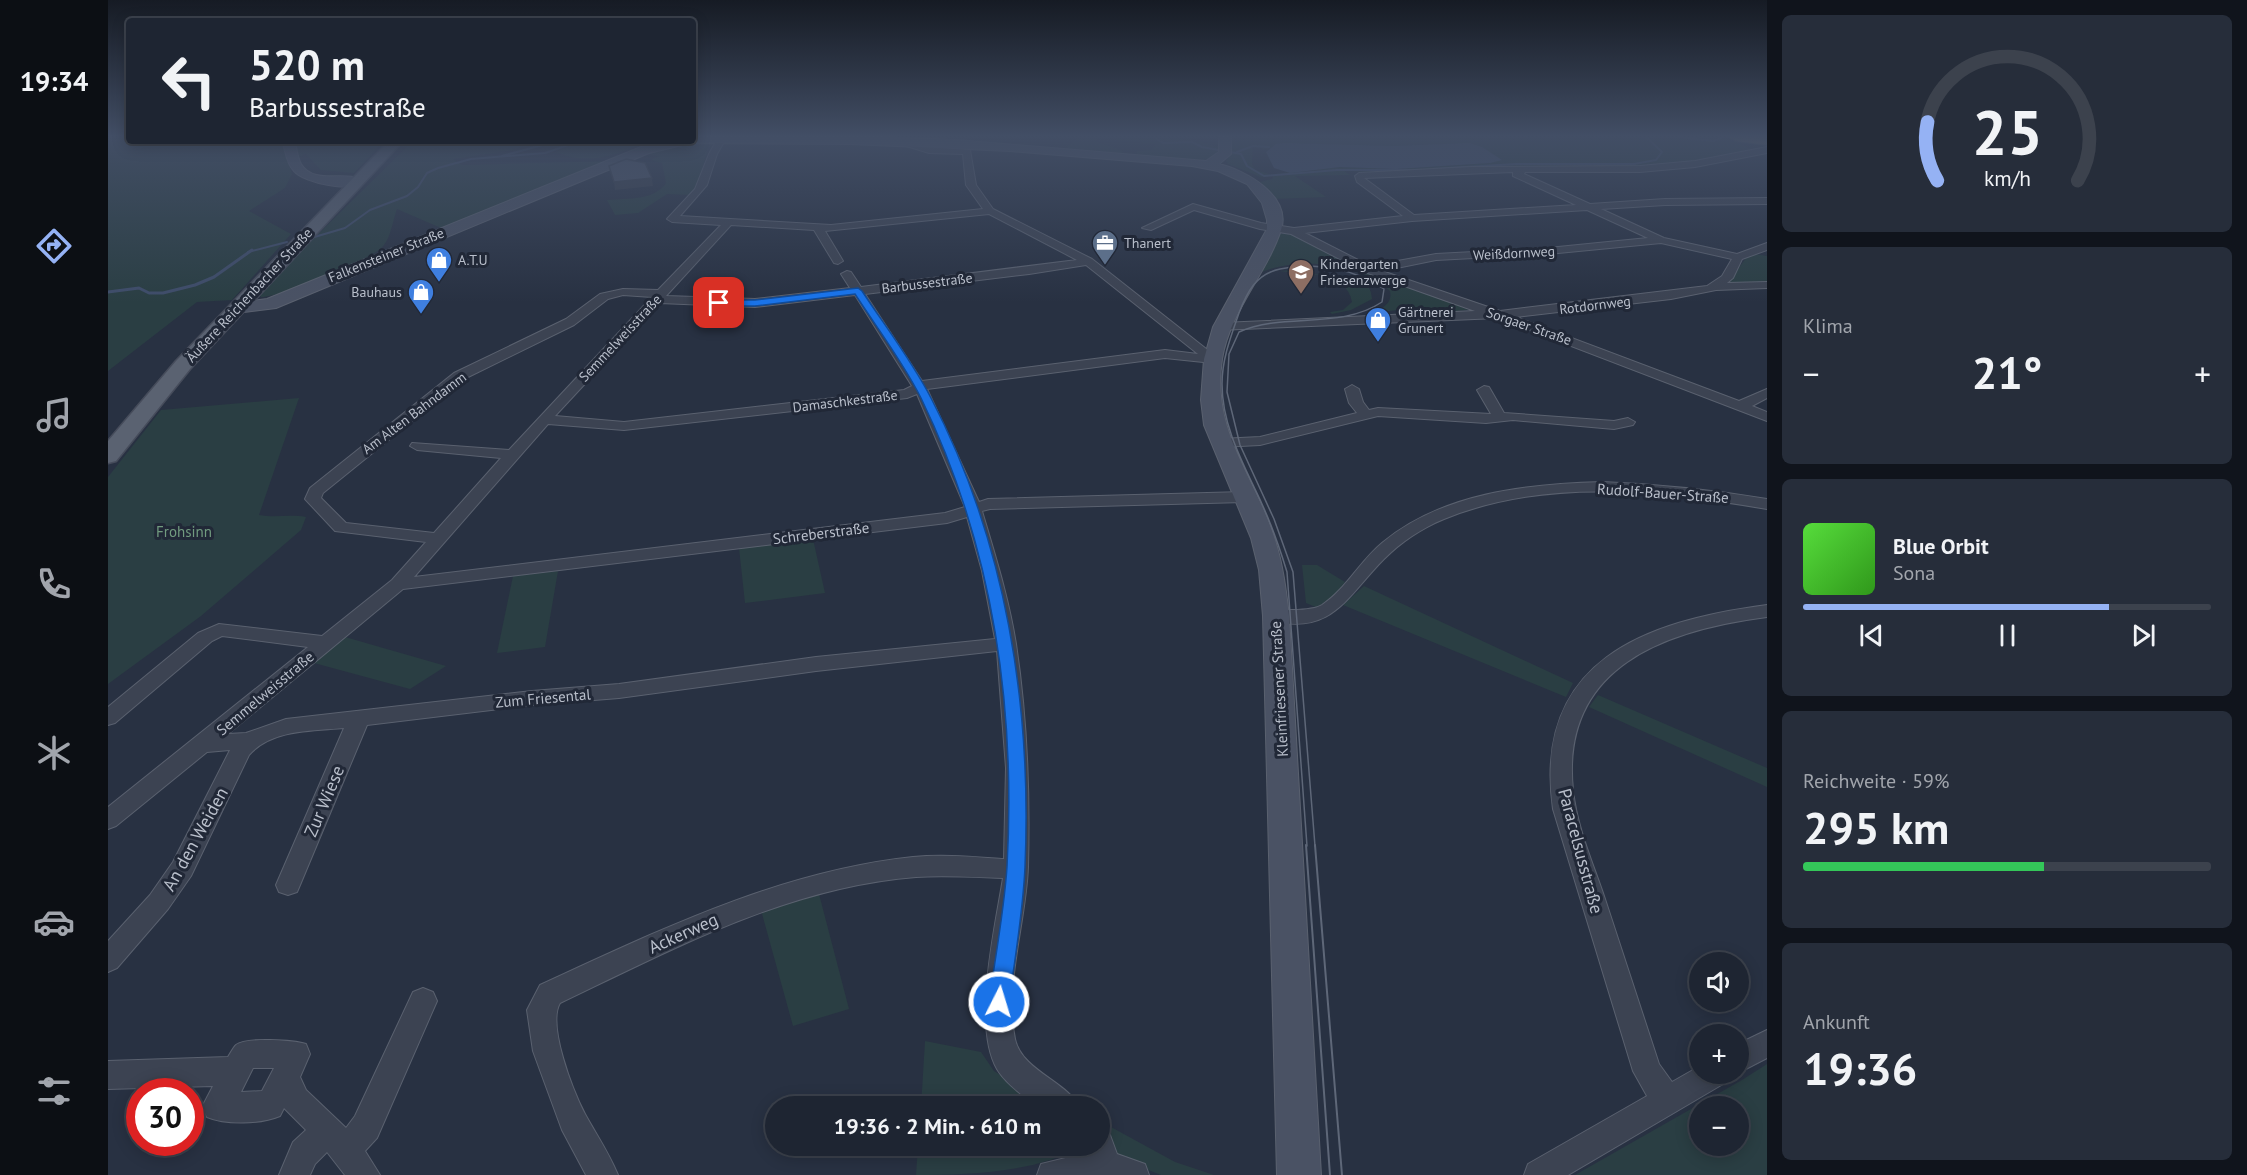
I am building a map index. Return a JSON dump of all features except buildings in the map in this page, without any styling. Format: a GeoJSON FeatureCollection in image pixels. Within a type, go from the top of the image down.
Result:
{"type":"FeatureCollection","features":[{"type":"Feature","properties":{"kind":"main road","name":"Äußere Reichenbacher Straße"},"geometry":{"type":"LineString","coordinates":[[108,456],[167,383],[238,305],[348,192]]}},
{"type":"Feature","properties":{"kind":"main road","name":"Falkensteiner Straße"},"geometry":{"type":"LineString","coordinates":[[238,305],[264,306],[542,192]]}},
{"type":"Feature","properties":{"kind":"main road"},"geometry":{"type":"LineString","coordinates":[[1261,192],[1274,215],[1274,229]]}},
{"type":"Feature","properties":{"kind":"main road","name":"Kleinfriesener Straße"},"geometry":{"type":"LineString","coordinates":[[1274,229],[1220,332],[1213,358],[1211,400],[1214,425],[1220,443],[1263,538],[1271,570],[1276,616],[1299,1175]]}},
{"type":"Feature","properties":{"kind":"main road","name":"Falkensteiner Straße"},"geometry":{"type":"LineString","coordinates":[[238,305],[287,296]]}},
{"type":"Feature","properties":{"kind":"main road"},"geometry":{"type":"LineString","coordinates":[[212,334],[264,306]]}},
{"type":"Feature","properties":{"kind":"street"},"geometry":{"type":"LineString","coordinates":[[697,192],[672,219],[821,228],[990,211]]}},
{"type":"Feature","properties":{"kind":"street"},"geometry":{"type":"LineString","coordinates":[[977,192],[990,211],[1088,261],[1213,358]]}},
{"type":"Feature","properties":{"kind":"street"},"geometry":{"type":"LineString","coordinates":[[1376,192],[1412,218]]}},
{"type":"Feature","properties":{"kind":"street"},"geometry":{"type":"LineString","coordinates":[[1555,192],[1661,240],[1738,257],[1765,248]]}},
{"type":"Feature","properties":{"kind":"street"},"geometry":{"type":"LineString","coordinates":[[1147,228],[1193,207],[1274,229],[1294,231],[1412,218],[1696,200],[1767,201]]}},
{"type":"Feature","properties":{"kind":"street","name":"Semmelweisstraße"},"geometry":{"type":"LineString","coordinates":[[204,744],[398,584],[545,419],[728,223]]}},
{"type":"Feature","properties":{"kind":"street"},"geometry":{"type":"LineString","coordinates":[[821,228],[819,230],[838,261]]}},
{"type":"Feature","properties":{"kind":"street","name":"Sorgaer Straße"},"geometry":{"type":"LineString","coordinates":[[1294,231],[1369,270],[1612,355],[1767,417]]}},
{"type":"Feature","properties":{"kind":"street","name":"Weißdornweg"},"geometry":{"type":"LineString","coordinates":[[1369,270],[1436,257],[1548,252],[1661,240]]}},
{"type":"Feature","properties":{"kind":"street"},"geometry":{"type":"LineString","coordinates":[[1716,287],[1727,278],[1738,257]]}},
{"type":"Feature","properties":{"kind":"street","name":"Barbussestraße"},"geometry":{"type":"LineString","coordinates":[[659,297],[745,303],[858,291],[1088,261]]}},
{"type":"Feature","properties":{"kind":"street"},"geometry":{"type":"LineString","coordinates":[[847,274],[925,396],[951,452],[973,510],[991,571],[1006,644],[1017,768],[1016,868],[1000,988],[1001,1038],[1008,1061],[1046,1096]]}},
{"type":"Feature","properties":{"kind":"street","name":"Rotdornweg"},"geometry":{"type":"LineString","coordinates":[[1184,335],[1478,314],[1497,315],[1671,296],[1716,287],[1767,285]]}},
{"type":"Feature","properties":{"kind":"street","name":"Am Alten Bahndamm"},"geometry":{"type":"LineString","coordinates":[[440,538],[341,527],[313,499],[316,491],[367,448],[392,432],[453,380],[522,343],[570,322],[604,296],[623,292],[659,297]]}},
{"type":"Feature","properties":{"kind":"street","name":"Damaschkestraße"},"geometry":{"type":"LineString","coordinates":[[545,419],[624,426],[907,394],[929,383],[1165,354],[1213,358]]}},
{"type":"Feature","properties":{"kind":"street"},"geometry":{"type":"LineString","coordinates":[[1352,389],[1356,403],[1365,414]]}},
{"type":"Feature","properties":{"kind":"street"},"geometry":{"type":"LineString","coordinates":[[1484,390],[1499,417]]}},
{"type":"Feature","properties":{"kind":"street"},"geometry":{"type":"LineString","coordinates":[[1741,406],[1767,393]]}},
{"type":"Feature","properties":{"kind":"street"},"geometry":{"type":"LineString","coordinates":[[1220,443],[1260,441],[1365,414],[1389,412],[1614,425],[1628,422]]}},
{"type":"Feature","properties":{"kind":"street"},"geometry":{"type":"LineString","coordinates":[[417,446],[514,455]]}},
{"type":"Feature","properties":{"kind":"street","name":"Rudolf-Bauer-Straße"},"geometry":{"type":"LineString","coordinates":[[1276,616],[1314,616],[1329,608],[1389,546],[1438,515],[1509,495],[1560,489],[1636,488],[1713,495],[1767,504]]}},
{"type":"Feature","properties":{"kind":"street","name":"Schreberstraße"},"geometry":{"type":"LineString","coordinates":[[398,584],[938,519],[988,504],[1244,497]]}},
{"type":"Feature","properties":{"kind":"street","name":"Paracelsusstraße"},"geometry":{"type":"LineString","coordinates":[[1668,1101],[1647,1071],[1575,844],[1561,775],[1564,736],[1581,694],[1602,670],[1640,642],[1688,624],[1767,611]]}},
{"type":"Feature","properties":{"kind":"street","name":"Semmelweisstraße"},"geometry":{"type":"LineString","coordinates":[[108,718],[205,637],[219,630],[326,643]]}},
{"type":"Feature","properties":{"kind":"street","name":"Zum Friesental"},"geometry":{"type":"LineString","coordinates":[[204,744],[250,740],[264,733],[286,727],[532,698],[619,691],[816,664],[1006,644]]}},
{"type":"Feature","properties":{"kind":"street","name":"Zur Wiese"},"geometry":{"type":"LineString","coordinates":[[288,885],[359,718]]}},
{"type":"Feature","properties":{"kind":"street","name":"An den Weiden"},"geometry":{"type":"LineString","coordinates":[[108,960],[159,902],[182,869],[234,769],[240,751],[250,740]]}},
{"type":"Feature","properties":{"kind":"street"},"geometry":{"type":"LineString","coordinates":[[108,820],[204,744]]}},
{"type":"Feature","properties":{"kind":"street","name":"Ackerweg"},"geometry":{"type":"LineString","coordinates":[[603,1175],[572,1120],[547,1051],[540,1010],[550,994],[706,921],[787,893],[866,874],[912,867],[1016,868]]}},
{"type":"Feature","properties":{"kind":"street"},"geometry":{"type":"LineString","coordinates":[[294,1175],[304,1153],[366,1127],[423,1001]]}},
{"type":"Feature","properties":{"kind":"street"},"geometry":{"type":"LineString","coordinates":[[1749,1053],[1767,1043]]}},
{"type":"Feature","properties":{"kind":"street"},"geometry":{"type":"LineString","coordinates":[[245,1054],[296,1054],[270,1106],[218,1107],[237,1071],[245,1054]]}},
{"type":"Feature","properties":{"kind":"street"},"geometry":{"type":"LineString","coordinates":[[108,1075],[237,1071]]}},
{"type":"Feature","properties":{"kind":"street"},"geometry":{"type":"LineString","coordinates":[[285,1078],[296,1100],[337,1140],[365,1175]]}},
{"type":"Feature","properties":{"kind":"street"},"geometry":{"type":"LineString","coordinates":[[1539,1175],[1696,1084]]}},
{"type":"Feature","properties":{"kind":"street"},"geometry":{"type":"LineString","coordinates":[[1052,1175],[1113,1163]]}},
{"type":"Feature","properties":{"kind":"green space"},"geometry":{"type":"Polygon","coordinates":[[[108,192],[279,192],[249,211],[291,234],[232,300],[197,302],[108,371],[108,192]]]}},
{"type":"Feature","properties":{"kind":"green space"},"geometry":{"type":"Polygon","coordinates":[[[361,192],[533,192],[441,228],[397,209],[388,237],[377,252],[326,277],[271,296],[261,297],[259,294],[361,192]]]}},
{"type":"Feature","properties":{"kind":"green space"},"geometry":{"type":"Polygon","coordinates":[[[693,192],[691,195],[667,194],[638,213],[615,215],[607,200],[648,196],[655,193],[693,192]]]}},
{"type":"Feature","properties":{"kind":"green space"},"geometry":{"type":"Polygon","coordinates":[[[1267,192],[1318,192],[1326,197],[1272,199],[1267,192]]]}},
{"type":"Feature","properties":{"kind":"green space"},"geometry":{"type":"Polygon","coordinates":[[[1292,233],[1320,248],[1468,310],[1354,318],[1429,310],[1424,307],[1380,312],[1378,311],[1389,301],[1390,291],[1377,281],[1344,268],[1326,265],[1289,265],[1257,274],[1278,234],[1292,233]]]}},
{"type":"Feature","properties":{"kind":"green space"},"geometry":{"type":"Polygon","coordinates":[[[1754,254],[1767,256],[1767,283],[1728,283],[1746,258],[1754,254]]]}},
{"type":"Feature","properties":{"kind":"green space"},"geometry":{"type":"Polygon","coordinates":[[[1303,269],[1309,273],[1353,278],[1363,282],[1369,288],[1372,299],[1351,310],[1332,314],[1330,312],[1343,310],[1352,302],[1348,292],[1342,285],[1324,276],[1280,271],[1303,269]]]}},
{"type":"Feature","properties":{"kind":"green space","name":"Frohsinn"},"geometry":{"type":"Polygon","coordinates":[[[299,398],[259,515],[306,517],[301,530],[201,616],[108,684],[108,477],[161,410],[299,398]]]}},
{"type":"Feature","properties":{"kind":"green space"},"geometry":{"type":"Polygon","coordinates":[[[813,539],[825,593],[745,603],[739,548],[813,539]]]}},
{"type":"Feature","properties":{"kind":"green space"},"geometry":{"type":"Polygon","coordinates":[[[1302,565],[1317,565],[1345,582],[1326,606],[1318,608],[1306,603],[1302,565]]]}},
{"type":"Feature","properties":{"kind":"green space"},"geometry":{"type":"Polygon","coordinates":[[[558,571],[545,647],[497,653],[513,576],[558,571]]]}},
{"type":"Feature","properties":{"kind":"green space"},"geometry":{"type":"Polygon","coordinates":[[[1364,586],[1573,683],[1566,697],[1343,605],[1364,586]]]}},
{"type":"Feature","properties":{"kind":"green space"},"geometry":{"type":"Polygon","coordinates":[[[345,637],[446,666],[410,689],[314,663],[345,637]]]}},
{"type":"Feature","properties":{"kind":"green space"},"geometry":{"type":"Polygon","coordinates":[[[1598,695],[1767,768],[1767,787],[1589,707],[1598,695]]]}},
{"type":"Feature","properties":{"kind":"green space"},"geometry":{"type":"Polygon","coordinates":[[[819,894],[849,1009],[793,1026],[761,910],[819,894]]]}},
{"type":"Feature","properties":{"kind":"green space"},"geometry":{"type":"Polygon","coordinates":[[[925,1041],[981,1052],[994,1071],[1034,1096],[922,1096],[925,1041]]]}},
{"type":"Feature","properties":{"kind":"green space"},"geometry":{"type":"Polygon","coordinates":[[[1767,1064],[1767,1175],[1575,1175],[1689,1110],[1689,1156],[1749,1156],[1749,1096],[1714,1096],[1735,1084],[1749,1084],[1749,1076],[1767,1064]]]}},
{"type":"Feature","properties":{"kind":"green space"},"geometry":{"type":"Polygon","coordinates":[[[1110,1126],[1175,1162],[1214,1175],[1161,1175],[1128,1162],[1112,1151],[1110,1126]]]}},
{"type":"Feature","properties":{"kind":"green space"},"geometry":{"type":"Polygon","coordinates":[[[917,1156],[1060,1156],[1044,1162],[1001,1171],[916,1175],[917,1156]]]}},
{"type":"Feature","properties":{"kind":"waterway"},"geometry":{"type":"LineString","coordinates":[[311,238],[345,228],[370,210],[407,196],[412,192]]}},
{"type":"Feature","properties":{"kind":"waterway"},"geometry":{"type":"LineString","coordinates":[[250,252],[287,242]]}},
{"type":"Feature","properties":{"kind":"waterway"},"geometry":{"type":"LineString","coordinates":[[108,292],[139,288],[149,293],[163,293],[195,285],[214,277],[250,252]]}},
{"type":"Feature","properties":{"kind":"tram line"},"geometry":{"type":"LineString","coordinates":[[1307,846],[1287,572],[1269,521],[1230,431],[1222,384],[1230,339],[1249,291],[1272,271],[1307,266],[1334,269],[1360,276],[1384,289],[1382,302],[1366,311],[1348,316],[1274,323],[1239,332],[1229,354],[1227,392],[1240,445],[1274,519],[1293,572],[1315,846]]}},
{"type":"Feature","properties":{"kind":"tram line"},"geometry":{"type":"LineString","coordinates":[[1306,845],[1330,1175]]}},
{"type":"Feature","properties":{"kind":"tram line"},"geometry":{"type":"LineString","coordinates":[[1315,845],[1342,1175]]}},
{"type":"Feature","properties":{"kind":"place","name":"Thanert"},"geometry":{"type":"Point","coordinates":[1105,266]}},
{"type":"Feature","properties":{"kind":"place","name":"A.T.U"},"geometry":{"type":"Point","coordinates":[439,283]}},
{"type":"Feature","properties":{"kind":"place","name":"Kindergarten Friesenzwerge"},"geometry":{"type":"Point","coordinates":[1301,295]}},
{"type":"Feature","properties":{"kind":"place","name":"Bauhaus"},"geometry":{"type":"Point","coordinates":[421,315]}},
{"type":"Feature","properties":{"kind":"place","name":"Gärtnerei Grunert"},"geometry":{"type":"Point","coordinates":[1378,343]}},
{"type":"Feature","properties":{"kind":"route"},"geometry":{"type":"LineString","coordinates":[[719,303],[755,303],[858,291],[925,396],[970,497],[991,571],[1006,644],[1017,768],[1016,868],[999,1002]]}}]}
